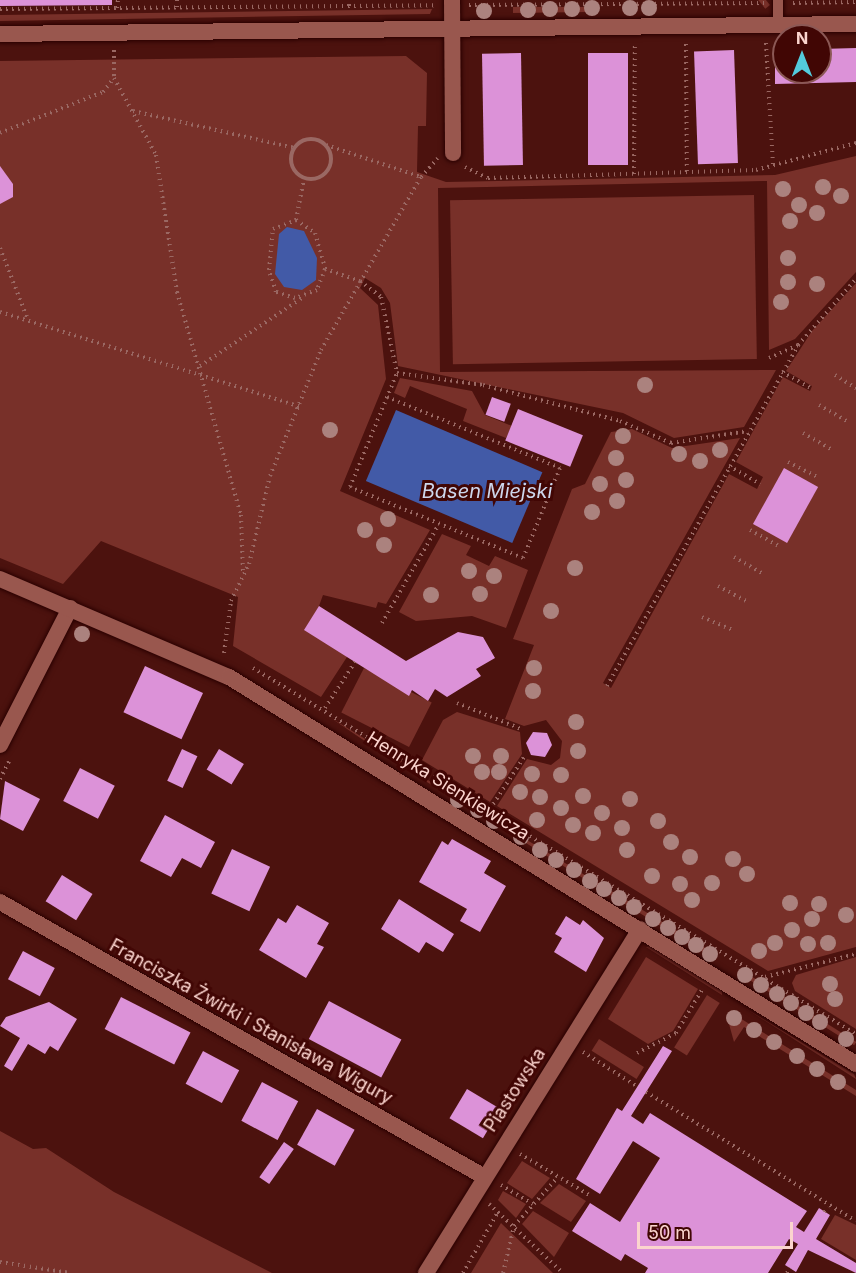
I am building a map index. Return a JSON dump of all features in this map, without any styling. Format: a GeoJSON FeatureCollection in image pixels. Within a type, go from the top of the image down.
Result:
{"type":"FeatureCollection","features":[{"type":"Feature","properties":{"kind":"street"},"geometry":{"type":"LineString","coordinates":[[452,3],[453,153]]}},
{"type":"Feature","properties":{"kind":"street"},"geometry":{"type":"LineString","coordinates":[[0,34],[772,24]]}},
{"type":"Feature","properties":{"kind":"street"},"geometry":{"type":"LineString","coordinates":[[832,24],[856,24]]}},
{"type":"Feature","properties":{"kind":"street","name":"Henryka Sienkiewicza"},"geometry":{"type":"LineString","coordinates":[[0,579],[229,677],[856,1064]]}},
{"type":"Feature","properties":{"kind":"street"},"geometry":{"type":"LineString","coordinates":[[0,745],[70,608]]}},
{"type":"Feature","properties":{"kind":"street","name":"Franciszka Żwirki i Stanisława Wigury"},"geometry":{"type":"LineString","coordinates":[[0,902],[491,1179]]}},
{"type":"Feature","properties":{"kind":"street","name":"Piastowska"},"geometry":{"type":"LineString","coordinates":[[426,1273],[491,1179],[640,929]]}},
{"type":"Feature","properties":{"kind":"lane"},"geometry":{"type":"LineString","coordinates":[[778,1],[778,24]]}},
{"type":"Feature","properties":{"kind":"path"},"geometry":{"type":"LineString","coordinates":[[117,0],[117,8]]}},
{"type":"Feature","properties":{"kind":"path"},"geometry":{"type":"LineString","coordinates":[[177,0],[177,8]]}},
{"type":"Feature","properties":{"kind":"path"},"geometry":{"type":"LineString","coordinates":[[349,6],[350,0]]}},
{"type":"Feature","properties":{"kind":"path"},"geometry":{"type":"LineString","coordinates":[[595,4],[602,0]]}},
{"type":"Feature","properties":{"kind":"path"},"geometry":{"type":"LineString","coordinates":[[0,9],[452,3],[856,2]]}},
{"type":"Feature","properties":{"kind":"path"},"geometry":{"type":"LineString","coordinates":[[766,39],[773,166]]}},
{"type":"Feature","properties":{"kind":"path"},"geometry":{"type":"LineString","coordinates":[[634,174],[635,40]]}},
{"type":"Feature","properties":{"kind":"path"},"geometry":{"type":"LineString","coordinates":[[686,40],[687,172]]}},
{"type":"Feature","properties":{"kind":"path"},"geometry":{"type":"LineString","coordinates":[[114,46],[114,78],[156,155],[177,292],[241,514],[243,576]]}},
{"type":"Feature","properties":{"kind":"path"},"geometry":{"type":"LineString","coordinates":[[0,133],[103,92],[114,78]]}},
{"type":"Feature","properties":{"kind":"path"},"geometry":{"type":"LineString","coordinates":[[133,111],[295,148],[309,139],[421,177]]}},
{"type":"Feature","properties":{"kind":"path"},"geometry":{"type":"LineString","coordinates":[[465,168],[489,178],[687,172],[773,166],[856,142]]}},
{"type":"Feature","properties":{"kind":"path"},"geometry":{"type":"LineString","coordinates":[[295,148],[294,168],[304,179],[316,179],[328,167],[326,145]]}},
{"type":"Feature","properties":{"kind":"path"},"geometry":{"type":"LineString","coordinates":[[224,654],[231,601],[243,576],[270,476],[302,407],[325,340],[421,177],[433,161],[453,153]]}},
{"type":"Feature","properties":{"kind":"path"},"geometry":{"type":"LineString","coordinates":[[296,220],[304,179]]}},
{"type":"Feature","properties":{"kind":"path"},"geometry":{"type":"LineString","coordinates":[[200,366],[317,290],[325,269],[315,233],[296,220]]}},
{"type":"Feature","properties":{"kind":"path"},"geometry":{"type":"LineString","coordinates":[[296,220],[273,229],[268,279],[276,292],[303,298]]}},
{"type":"Feature","properties":{"kind":"path"},"geometry":{"type":"LineString","coordinates":[[0,248],[28,321]]}},
{"type":"Feature","properties":{"kind":"path"},"geometry":{"type":"LineString","coordinates":[[325,269],[360,281],[385,305],[396,373],[350,487],[523,558],[560,468],[387,397]]}},
{"type":"Feature","properties":{"kind":"path"},"geometry":{"type":"LineString","coordinates":[[607,686],[798,345],[856,279]]}},
{"type":"Feature","properties":{"kind":"path"},"geometry":{"type":"LineString","coordinates":[[0,312],[302,407]]}},
{"type":"Feature","properties":{"kind":"path"},"geometry":{"type":"LineString","coordinates":[[769,358],[798,345]]}},
{"type":"Feature","properties":{"kind":"path"},"geometry":{"type":"LineString","coordinates":[[782,372],[811,388]]}},
{"type":"Feature","properties":{"kind":"path"},"geometry":{"type":"LineString","coordinates":[[396,373],[483,385],[631,425],[671,443],[748,431]]}},
{"type":"Feature","properties":{"kind":"path"},"geometry":{"type":"LineString","coordinates":[[835,375],[856,388]]}},
{"type":"Feature","properties":{"kind":"path"},"geometry":{"type":"LineString","coordinates":[[819,405],[847,421]]}},
{"type":"Feature","properties":{"kind":"path"},"geometry":{"type":"LineString","coordinates":[[803,433],[831,449]]}},
{"type":"Feature","properties":{"kind":"path"},"geometry":{"type":"LineString","coordinates":[[788,462],[817,477]]}},
{"type":"Feature","properties":{"kind":"path"},"geometry":{"type":"LineString","coordinates":[[729,466],[760,484]]}},
{"type":"Feature","properties":{"kind":"path"},"geometry":{"type":"LineString","coordinates":[[382,622],[439,524]]}},
{"type":"Feature","properties":{"kind":"path"},"geometry":{"type":"LineString","coordinates":[[750,530],[779,546]]}},
{"type":"Feature","properties":{"kind":"path"},"geometry":{"type":"LineString","coordinates":[[734,557],[763,574]]}},
{"type":"Feature","properties":{"kind":"path"},"geometry":{"type":"LineString","coordinates":[[718,586],[748,602]]}},
{"type":"Feature","properties":{"kind":"path"},"geometry":{"type":"LineString","coordinates":[[702,617],[732,630]]}},
{"type":"Feature","properties":{"kind":"path"},"geometry":{"type":"LineString","coordinates":[[324,708],[355,662]]}},
{"type":"Feature","properties":{"kind":"path"},"geometry":{"type":"LineString","coordinates":[[457,703],[521,729]]}},
{"type":"Feature","properties":{"kind":"path"},"geometry":{"type":"LineString","coordinates":[[490,809],[524,757]]}},
{"type":"Feature","properties":{"kind":"path"},"geometry":{"type":"LineString","coordinates":[[733,958],[736,953]]}},
{"type":"Feature","properties":{"kind":"path"},"geometry":{"type":"LineString","coordinates":[[764,977],[856,954]]}},
{"type":"Feature","properties":{"kind":"path"},"geometry":{"type":"LineString","coordinates":[[637,1053],[676,1033],[704,987]]}},
{"type":"Feature","properties":{"kind":"path"},"geometry":{"type":"LineString","coordinates":[[582,1051],[638,1087]]}},
{"type":"Feature","properties":{"kind":"path"},"geometry":{"type":"LineString","coordinates":[[646,1092],[828,1206],[856,1221]]}},
{"type":"Feature","properties":{"kind":"path"},"geometry":{"type":"LineString","coordinates":[[517,1152],[591,1196]]}},
{"type":"Feature","properties":{"kind":"path"},"geometry":{"type":"LineString","coordinates":[[503,1273],[514,1226],[558,1177]]}},
{"type":"Feature","properties":{"kind":"path"},"geometry":{"type":"LineString","coordinates":[[491,1179],[534,1204]]}},
{"type":"Feature","properties":{"kind":"path"},"geometry":{"type":"LineString","coordinates":[[487,1202],[563,1273]]}},
{"type":"Feature","properties":{"kind":"path"},"geometry":{"type":"LineString","coordinates":[[824,1212],[828,1206]]}},
{"type":"Feature","properties":{"kind":"path"},"geometry":{"type":"LineString","coordinates":[[463,1273],[498,1212]]}},
{"type":"Feature","properties":{"kind":"path"},"geometry":{"type":"LineString","coordinates":[[0,1262],[70,1273]]}},
{"type":"Feature","properties":{"kind":"path"},"geometry":{"type":"LineString","coordinates":[[787,1273],[790,1268]]}},
{"type":"Feature","properties":{"kind":"shaded area"},"geometry":{"type":"Polygon","coordinates":[[[758,0],[766,0],[770,5],[765,9],[758,0]]]}},
{"type":"Feature","properties":{"kind":"shaded area"},"geometry":{"type":"Polygon","coordinates":[[[513,7],[595,7],[590,12],[513,13],[513,7]]]}},
{"type":"Feature","properties":{"kind":"shaded area"},"geometry":{"type":"Polygon","coordinates":[[[432,9],[430,14],[0,21],[0,15],[432,9]]]}},
{"type":"Feature","properties":{"kind":"shaded area"},"geometry":{"type":"Polygon","coordinates":[[[406,56],[427,73],[426,126],[418,126],[417,172],[446,182],[775,175],[856,156],[856,272],[795,339],[769,350],[767,181],[438,188],[440,372],[776,370],[744,427],[674,438],[623,413],[398,366],[390,303],[381,288],[365,278],[360,288],[378,305],[386,379],[340,491],[430,530],[386,604],[378,602],[376,608],[323,595],[319,606],[347,657],[321,697],[233,646],[238,597],[101,541],[63,584],[0,558],[0,61],[406,56]]]}},
{"type":"Feature","properties":{"kind":"shaded area"},"geometry":{"type":"Polygon","coordinates":[[[754,195],[757,359],[453,364],[450,200],[754,195]]]}},
{"type":"Feature","properties":{"kind":"shaded area"},"geometry":{"type":"Polygon","coordinates":[[[856,283],[856,947],[768,971],[497,806],[527,759],[551,765],[560,758],[562,741],[546,720],[524,726],[505,719],[534,645],[513,639],[572,489],[585,484],[611,432],[632,429],[672,448],[740,438],[603,683],[611,688],[729,474],[757,489],[763,477],[736,462],[783,377],[810,391],[812,386],[786,371],[812,331],[856,283]]]}},
{"type":"Feature","properties":{"kind":"shaded area"},"geometry":{"type":"Polygon","coordinates":[[[400,378],[472,391],[485,415],[512,426],[506,438],[463,421],[467,409],[410,386],[405,398],[394,393],[400,378]]]}},
{"type":"Feature","properties":{"kind":"shaded area"},"geometry":{"type":"Polygon","coordinates":[[[442,534],[471,546],[466,555],[489,566],[495,556],[528,570],[506,628],[472,616],[416,621],[399,612],[442,534]]]}},
{"type":"Feature","properties":{"kind":"shaded area"},"geometry":{"type":"Polygon","coordinates":[[[364,668],[432,703],[409,747],[341,713],[364,668]]]}},
{"type":"Feature","properties":{"kind":"shaded area"},"geometry":{"type":"Polygon","coordinates":[[[457,712],[520,732],[522,754],[490,802],[422,760],[443,720],[457,712]]]}},
{"type":"Feature","properties":{"kind":"shaded area"},"geometry":{"type":"Polygon","coordinates":[[[331,718],[403,762],[400,765],[331,718]]]}},
{"type":"Feature","properties":{"kind":"shaded area"},"geometry":{"type":"Polygon","coordinates":[[[413,771],[717,955],[716,960],[414,774],[413,771]]]}},
{"type":"Feature","properties":{"kind":"shaded area"},"geometry":{"type":"Polygon","coordinates":[[[650,946],[722,991],[722,995],[646,947],[650,946]]]}},
{"type":"Feature","properties":{"kind":"shaded area"},"geometry":{"type":"Polygon","coordinates":[[[646,957],[698,989],[673,1031],[648,1044],[608,1019],[646,957]]]}},
{"type":"Feature","properties":{"kind":"shaded area"},"geometry":{"type":"Polygon","coordinates":[[[856,957],[856,1029],[795,991],[792,983],[796,975],[856,957]]]}},
{"type":"Feature","properties":{"kind":"shaded area"},"geometry":{"type":"Polygon","coordinates":[[[746,973],[856,1042],[854,1045],[744,976],[746,973]]]}},
{"type":"Feature","properties":{"kind":"shaded area"},"geometry":{"type":"Polygon","coordinates":[[[707,995],[720,1003],[687,1056],[674,1048],[707,995]]]}},
{"type":"Feature","properties":{"kind":"shaded area"},"geometry":{"type":"Polygon","coordinates":[[[745,1008],[854,1074],[856,1079],[745,1008]]]}},
{"type":"Feature","properties":{"kind":"shaded area"},"geometry":{"type":"Polygon","coordinates":[[[735,1015],[856,1090],[856,1096],[744,1027],[734,1042],[729,1024],[735,1015]]]}},
{"type":"Feature","properties":{"kind":"shaded area"},"geometry":{"type":"Polygon","coordinates":[[[599,1039],[644,1067],[637,1079],[592,1051],[599,1039]]]}},
{"type":"Feature","properties":{"kind":"shaded area"},"geometry":{"type":"Polygon","coordinates":[[[0,1131],[33,1149],[46,1148],[114,1192],[272,1273],[0,1273],[0,1131]]]}},
{"type":"Feature","properties":{"kind":"shaded area"},"geometry":{"type":"Polygon","coordinates":[[[522,1161],[550,1178],[532,1199],[507,1183],[522,1161]]]}},
{"type":"Feature","properties":{"kind":"shaded area"},"geometry":{"type":"Polygon","coordinates":[[[559,1184],[586,1201],[571,1222],[540,1203],[559,1184]]]}},
{"type":"Feature","properties":{"kind":"shaded area"},"geometry":{"type":"Polygon","coordinates":[[[503,1191],[526,1204],[516,1218],[498,1200],[503,1191]]]}},
{"type":"Feature","properties":{"kind":"shaded area"},"geometry":{"type":"Polygon","coordinates":[[[533,1211],[569,1233],[554,1257],[522,1224],[533,1211]]]}},
{"type":"Feature","properties":{"kind":"shaded area"},"geometry":{"type":"Polygon","coordinates":[[[835,1215],[856,1225],[856,1260],[821,1239],[835,1215]]]}},
{"type":"Feature","properties":{"kind":"shaded area"},"geometry":{"type":"Polygon","coordinates":[[[501,1223],[553,1273],[471,1273],[501,1223]]]}},
{"type":"Feature","properties":{"kind":"water"},"geometry":{"type":"Polygon","coordinates":[[[287,227],[304,231],[317,258],[316,280],[302,290],[284,287],[275,274],[279,234],[287,227]]]}},
{"type":"Feature","properties":{"kind":"water","name":"Basen Miejski"},"geometry":{"type":"Polygon","coordinates":[[[396,410],[542,472],[512,543],[366,481],[396,410]]]}},
{"type":"Feature","properties":{"kind":"building"},"geometry":{"type":"Polygon","coordinates":[[[0,0],[112,0],[112,5],[0,6],[0,0]]]}},
{"type":"Feature","properties":{"kind":"building"},"geometry":{"type":"Polygon","coordinates":[[[856,48],[856,82],[832,83],[832,49],[856,48]]]}},
{"type":"Feature","properties":{"kind":"building"},"geometry":{"type":"Polygon","coordinates":[[[734,50],[738,163],[698,164],[694,51],[734,50]]]}},
{"type":"Feature","properties":{"kind":"building"},"geometry":{"type":"Polygon","coordinates":[[[521,53],[523,165],[484,166],[482,54],[521,53]]]}},
{"type":"Feature","properties":{"kind":"building"},"geometry":{"type":"Polygon","coordinates":[[[588,53],[628,53],[628,165],[588,165],[588,53]]]}},
{"type":"Feature","properties":{"kind":"building"},"geometry":{"type":"Polygon","coordinates":[[[0,166],[13,184],[13,197],[0,204],[0,166]]]}},
{"type":"Feature","properties":{"kind":"building"},"geometry":{"type":"Polygon","coordinates":[[[492,397],[511,404],[504,422],[486,415],[492,397]]]}},
{"type":"Feature","properties":{"kind":"building"},"geometry":{"type":"Polygon","coordinates":[[[518,409],[583,435],[570,467],[505,441],[518,409]]]}},
{"type":"Feature","properties":{"kind":"building"},"geometry":{"type":"Polygon","coordinates":[[[784,468],[818,487],[787,543],[753,524],[784,468]]]}},
{"type":"Feature","properties":{"kind":"building"},"geometry":{"type":"Polygon","coordinates":[[[319,606],[406,661],[458,632],[483,637],[495,658],[476,669],[481,676],[447,697],[435,689],[428,701],[412,690],[409,696],[304,630],[319,606]]]}},
{"type":"Feature","properties":{"kind":"building"},"geometry":{"type":"Polygon","coordinates":[[[145,666],[203,693],[181,739],[123,712],[145,666]]]}},
{"type":"Feature","properties":{"kind":"building"},"geometry":{"type":"Polygon","coordinates":[[[533,732],[547,733],[552,745],[545,757],[531,755],[526,743],[533,732]]]}},
{"type":"Feature","properties":{"kind":"building"},"geometry":{"type":"Polygon","coordinates":[[[182,749],[197,756],[183,788],[167,781],[182,749]]]}},
{"type":"Feature","properties":{"kind":"building"},"geometry":{"type":"Polygon","coordinates":[[[219,749],[244,764],[231,785],[207,770],[219,749]]]}},
{"type":"Feature","properties":{"kind":"building"},"geometry":{"type":"Polygon","coordinates":[[[80,768],[115,786],[98,819],[63,801],[80,768]]]}},
{"type":"Feature","properties":{"kind":"building"},"geometry":{"type":"Polygon","coordinates":[[[5,781],[40,799],[23,831],[0,819],[5,781]]]}},
{"type":"Feature","properties":{"kind":"building"},"geometry":{"type":"Polygon","coordinates":[[[165,815],[215,842],[201,868],[182,858],[171,877],[140,861],[165,815]]]}},
{"type":"Feature","properties":{"kind":"building"},"geometry":{"type":"Polygon","coordinates":[[[452,839],[491,861],[484,873],[506,886],[480,932],[460,921],[467,909],[419,882],[442,841],[448,845],[452,839]]]}},
{"type":"Feature","properties":{"kind":"building"},"geometry":{"type":"Polygon","coordinates":[[[232,849],[270,867],[249,911],[211,893],[232,849]]]}},
{"type":"Feature","properties":{"kind":"building"},"geometry":{"type":"Polygon","coordinates":[[[62,875],[93,894],[76,920],[46,901],[62,875]]]}},
{"type":"Feature","properties":{"kind":"building"},"geometry":{"type":"Polygon","coordinates":[[[399,899],[454,934],[443,952],[426,942],[419,953],[381,929],[399,899]]]}},
{"type":"Feature","properties":{"kind":"building"},"geometry":{"type":"Polygon","coordinates":[[[297,905],[329,923],[317,944],[324,947],[306,978],[259,950],[278,918],[286,923],[297,905]]]}},
{"type":"Feature","properties":{"kind":"building"},"geometry":{"type":"Polygon","coordinates":[[[566,916],[580,925],[583,920],[604,938],[586,972],[554,952],[562,938],[555,934],[566,916]]]}},
{"type":"Feature","properties":{"kind":"building"},"geometry":{"type":"Polygon","coordinates":[[[23,951],[55,968],[40,996],[8,979],[23,951]]]}},
{"type":"Feature","properties":{"kind":"building"},"geometry":{"type":"Polygon","coordinates":[[[121,997],[190,1032],[174,1064],[105,1029],[121,997]]]}},
{"type":"Feature","properties":{"kind":"building"},"geometry":{"type":"Polygon","coordinates":[[[329,1001],[401,1039],[381,1077],[309,1039],[329,1001]]]}},
{"type":"Feature","properties":{"kind":"building"},"geometry":{"type":"Polygon","coordinates":[[[49,1002],[77,1019],[58,1051],[50,1046],[45,1054],[28,1044],[12,1071],[4,1066],[20,1038],[0,1026],[6,1017],[49,1002]]]}},
{"type":"Feature","properties":{"kind":"building"},"geometry":{"type":"Polygon","coordinates":[[[663,1046],[672,1051],[631,1116],[643,1124],[650,1113],[807,1211],[796,1227],[804,1232],[819,1208],[830,1215],[816,1239],[856,1263],[856,1273],[808,1250],[796,1272],[785,1265],[798,1244],[789,1239],[768,1273],[645,1273],[648,1268],[625,1254],[621,1261],[572,1231],[590,1203],[620,1222],[660,1158],[633,1141],[600,1194],[576,1179],[617,1108],[622,1111],[663,1046]]]}},
{"type":"Feature","properties":{"kind":"building"},"geometry":{"type":"Polygon","coordinates":[[[203,1051],[239,1070],[222,1103],[186,1084],[203,1051]]]}},
{"type":"Feature","properties":{"kind":"building"},"geometry":{"type":"Polygon","coordinates":[[[262,1082],[298,1101],[278,1140],[241,1121],[262,1082]]]}},
{"type":"Feature","properties":{"kind":"building"},"geometry":{"type":"Polygon","coordinates":[[[467,1089],[500,1109],[483,1138],[449,1118],[467,1089]]]}},
{"type":"Feature","properties":{"kind":"building"},"geometry":{"type":"Polygon","coordinates":[[[317,1109],[355,1130],[335,1166],[297,1145],[317,1109]]]}},
{"type":"Feature","properties":{"kind":"building"},"geometry":{"type":"Polygon","coordinates":[[[284,1142],[294,1149],[269,1184],[259,1177],[284,1142]]]}}]}
